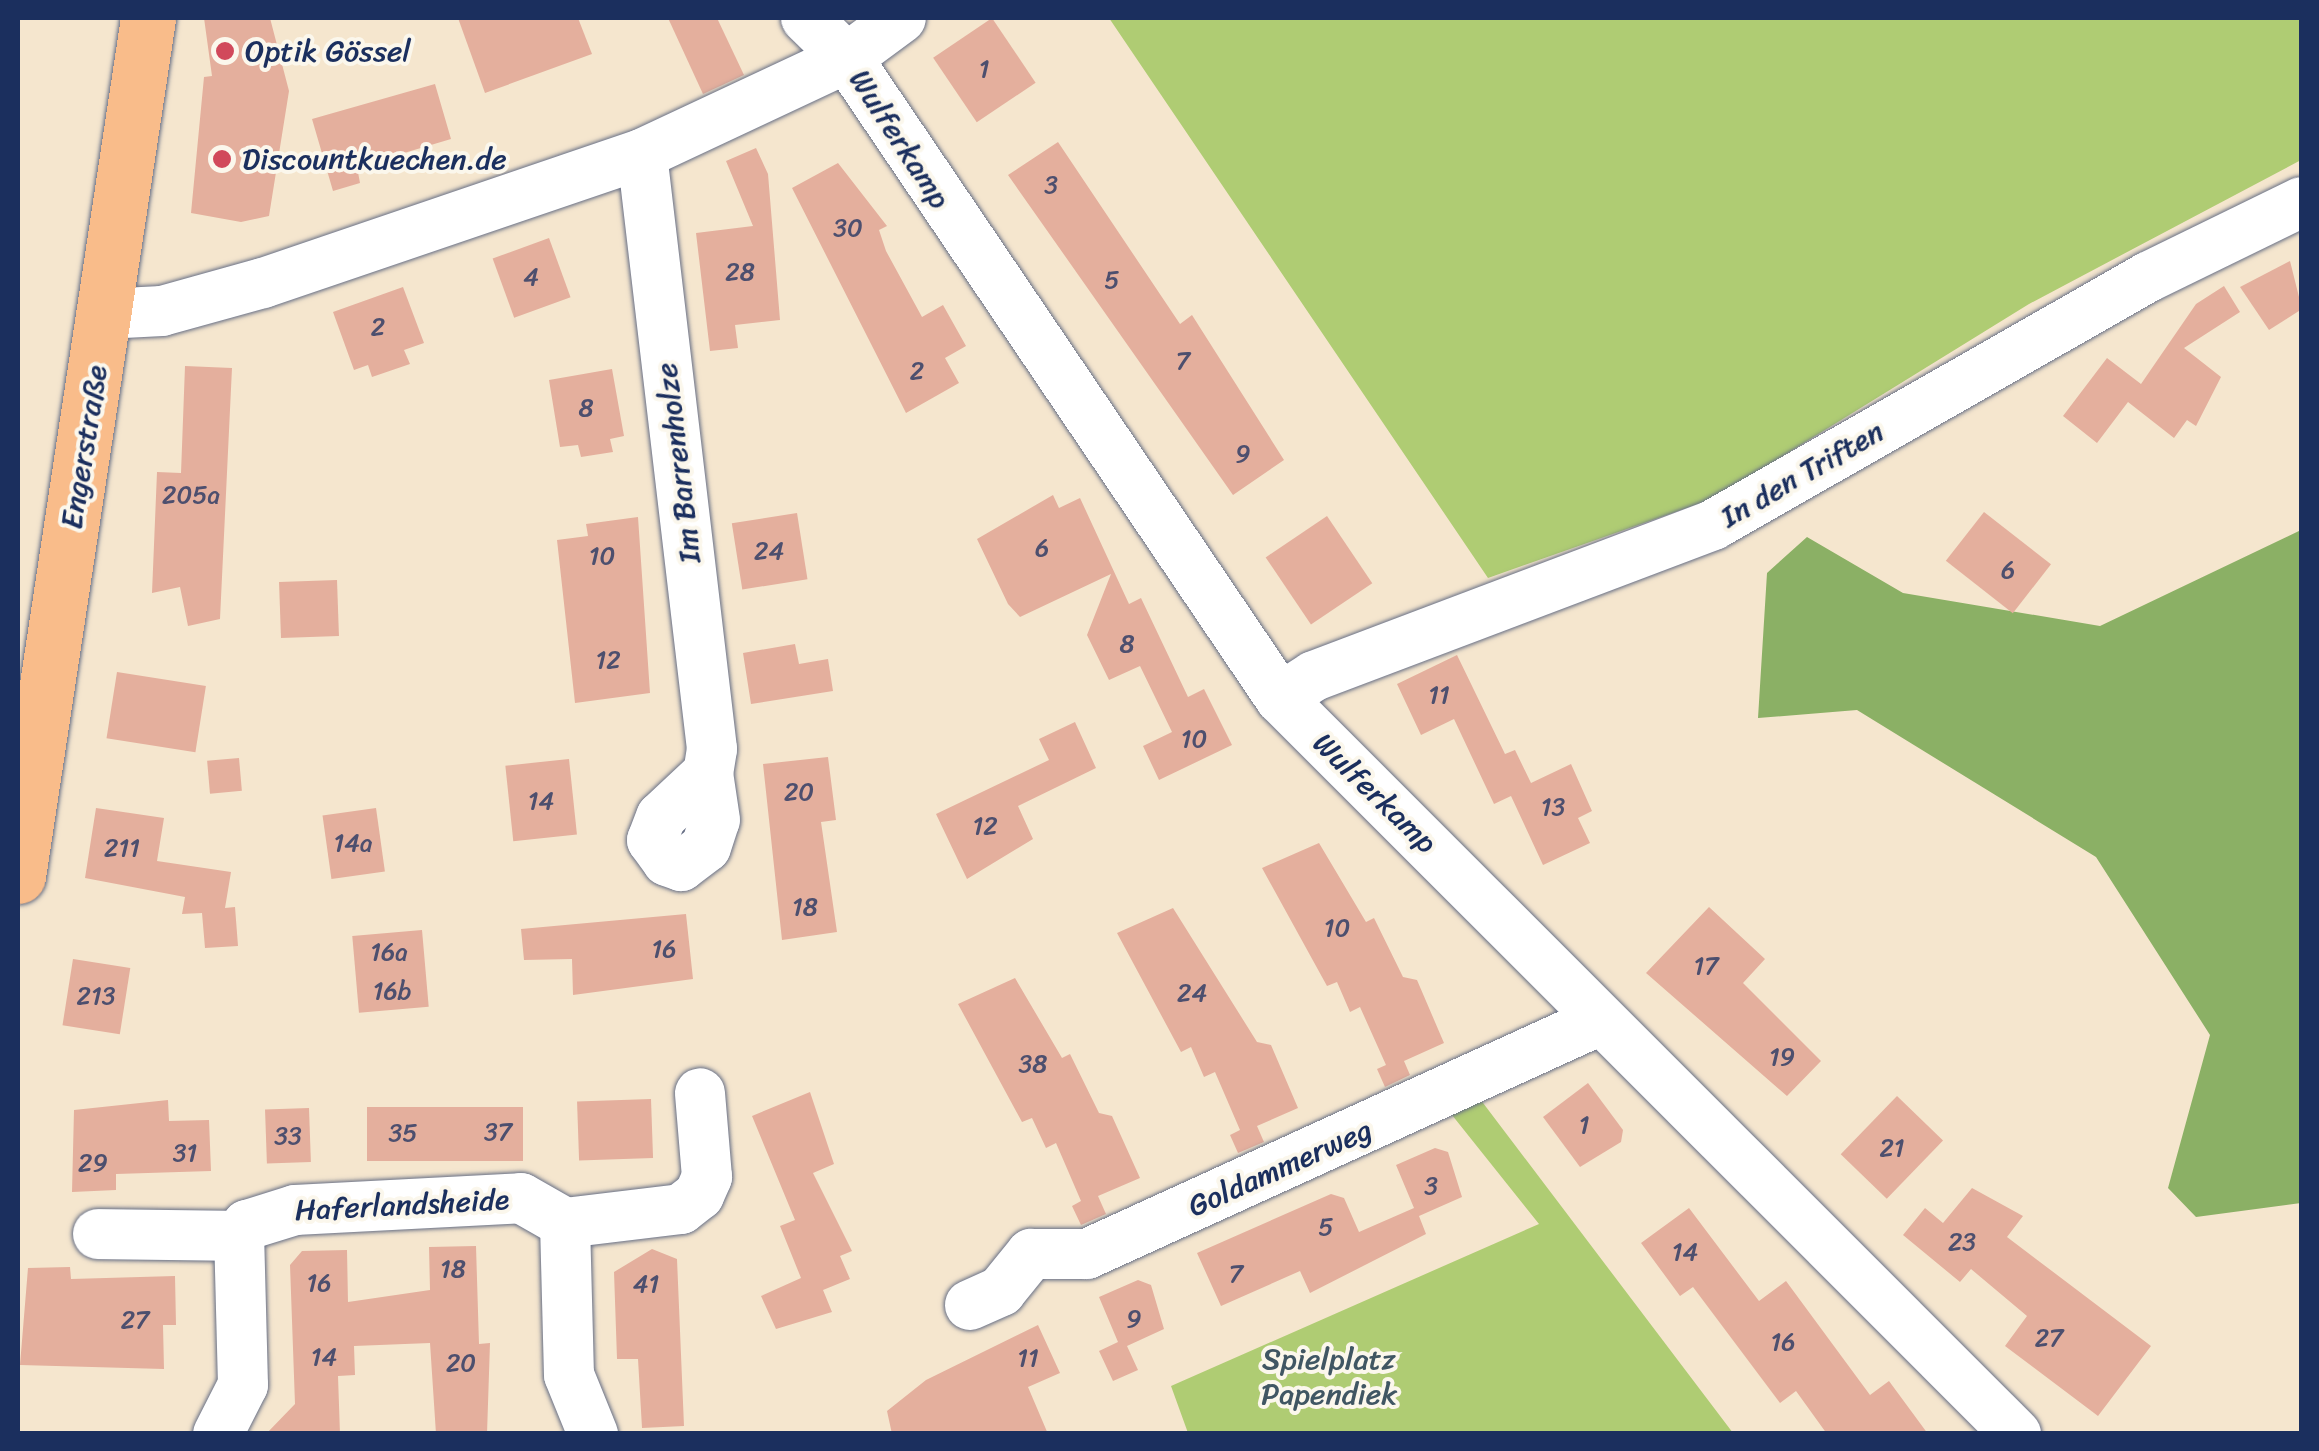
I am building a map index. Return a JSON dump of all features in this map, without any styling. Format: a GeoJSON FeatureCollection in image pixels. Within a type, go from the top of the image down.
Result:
{"type":"FeatureCollection","features":[{"type":"Feature","properties":{"kind":"main road","name":"Engerstraße"},"geometry":{"type":"LineString","coordinates":[[18,876],[24,782],[104,314],[148,18]]}},
{"type":"Feature","properties":{"kind":"street","name":"Wulferkamp"},"geometry":{"type":"LineString","coordinates":[[806,18],[847,58],[1280,698],[1596,1022],[2016,1434]]}},
{"type":"Feature","properties":{"kind":"street"},"geometry":{"type":"LineString","coordinates":[[104,314],[162,311],[263,284],[642,154],[847,58],[901,18]]}},
{"type":"Feature","properties":{"kind":"street","name":"Im Barrenholze"},"geometry":{"type":"LineString","coordinates":[[642,154],[708,773]]}},
{"type":"Feature","properties":{"kind":"street","name":"In den Triften"},"geometry":{"type":"LineString","coordinates":[[1280,698],[1314,676],[1713,525],[2148,277],[2302,202]]}},
{"type":"Feature","properties":{"kind":"street","name":"Goldammerweg"},"geometry":{"type":"LineString","coordinates":[[970,1306],[1001,1291],[1031,1254],[1087,1254],[1596,1022]]}},
{"type":"Feature","properties":{"kind":"street"},"geometry":{"type":"LineString","coordinates":[[594,1434],[569,1375],[565,1223],[681,1209],[699,1195],[707,1177],[700,1093]]}},
{"type":"Feature","properties":{"kind":"street","name":"Haferlandsheide"},"geometry":{"type":"LineString","coordinates":[[98,1234],[240,1236],[265,1214],[521,1198],[565,1223]]}},
{"type":"Feature","properties":{"kind":"street"},"geometry":{"type":"LineString","coordinates":[[218,1434],[243,1385],[240,1236]]}},
{"type":"Feature","properties":{"kind":"green space"},"geometry":{"type":"Polygon","coordinates":[[[1109,18],[2301,18],[2301,160],[2029,304],[1715,498],[1488,578],[1109,18]]]}},
{"type":"Feature","properties":{"kind":"green space"},"geometry":{"type":"Polygon","coordinates":[[[2301,530],[2301,1203],[2196,1217],[2168,1188],[2210,1035],[2096,857],[1857,710],[1758,718],[1767,573],[1807,537],[1903,593],[2100,626],[2301,530]]]}},
{"type":"Feature","properties":{"kind":"green space","name":"Spielplatz Papendiek"},"geometry":{"type":"Polygon","coordinates":[[[1477,1095],[1733,1433],[1188,1433],[1171,1386],[1539,1224],[1448,1110],[1477,1095]]]}},
{"type":"Feature","properties":{"kind":"building"},"geometry":{"type":"Polygon","coordinates":[[[204,18],[270,18],[289,91],[269,216],[241,222],[191,213],[204,77],[212,76],[204,18]]]}},
{"type":"Feature","properties":{"kind":"building"},"geometry":{"type":"Polygon","coordinates":[[[458,18],[578,18],[592,54],[485,93],[458,18]]]}},
{"type":"Feature","properties":{"kind":"building"},"geometry":{"type":"Polygon","coordinates":[[[668,18],[717,18],[744,75],[703,94],[668,18]]]}},
{"type":"Feature","properties":{"kind":"building"},"geometry":{"type":"Polygon","coordinates":[[[992,18],[1036,83],[977,122],[933,58],[992,18]]]}},
{"type":"Feature","properties":{"kind":"building"},"geometry":{"type":"Polygon","coordinates":[[[435,84],[451,139],[357,167],[360,183],[333,191],[312,119],[435,84]]]}},
{"type":"Feature","properties":{"kind":"building"},"geometry":{"type":"Polygon","coordinates":[[[1058,142],[1180,324],[1192,315],[1284,460],[1233,495],[1008,175],[1058,142]]]}},
{"type":"Feature","properties":{"kind":"building"},"geometry":{"type":"Polygon","coordinates":[[[756,148],[768,174],[780,320],[735,325],[738,348],[710,351],[696,233],[753,226],[726,161],[756,148]]]}},
{"type":"Feature","properties":{"kind":"building"},"geometry":{"type":"Polygon","coordinates":[[[838,163],[887,226],[879,230],[886,251],[922,317],[943,305],[966,346],[945,358],[959,383],[906,413],[792,188],[838,163]]]}},
{"type":"Feature","properties":{"kind":"building"},"geometry":{"type":"Polygon","coordinates":[[[549,238],[571,297],[514,318],[493,259],[549,238]]]}},
{"type":"Feature","properties":{"kind":"building"},"geometry":{"type":"Polygon","coordinates":[[[2290,261],[2302,309],[2269,330],[2240,287],[2290,261]]]}},
{"type":"Feature","properties":{"kind":"building"},"geometry":{"type":"Polygon","coordinates":[[[2224,286],[2240,312],[2184,348],[2221,377],[2196,426],[2187,420],[2174,438],[2128,402],[2097,443],[2063,416],[2107,358],[2141,384],[2196,304],[2224,286]]]}},
{"type":"Feature","properties":{"kind":"building"},"geometry":{"type":"Polygon","coordinates":[[[403,287],[424,343],[404,350],[410,364],[372,377],[368,365],[354,370],[333,312],[403,287]]]}},
{"type":"Feature","properties":{"kind":"building"},"geometry":{"type":"Polygon","coordinates":[[[185,366],[232,368],[220,619],[188,626],[180,587],[152,593],[157,472],[181,473],[185,366]]]}},
{"type":"Feature","properties":{"kind":"building"},"geometry":{"type":"Polygon","coordinates":[[[612,369],[624,436],[610,439],[613,452],[581,457],[578,445],[560,447],[549,380],[612,369]]]}},
{"type":"Feature","properties":{"kind":"building"},"geometry":{"type":"Polygon","coordinates":[[[1053,495],[1059,508],[1080,498],[1129,604],[1141,598],[1188,697],[1204,689],[1232,745],[1159,780],[1143,746],[1172,732],[1140,666],[1109,680],[1087,635],[1111,574],[1020,617],[1008,604],[977,539],[1053,495]]]}},
{"type":"Feature","properties":{"kind":"building"},"geometry":{"type":"Polygon","coordinates":[[[1984,512],[2051,564],[2013,613],[1946,561],[1984,512]]]}},
{"type":"Feature","properties":{"kind":"building"},"geometry":{"type":"Polygon","coordinates":[[[797,513],[807,579],[742,589],[732,523],[797,513]]]}},
{"type":"Feature","properties":{"kind":"building"},"geometry":{"type":"Polygon","coordinates":[[[1327,516],[1372,583],[1311,625],[1266,557],[1327,516]]]}},
{"type":"Feature","properties":{"kind":"building"},"geometry":{"type":"Polygon","coordinates":[[[638,517],[650,693],[575,703],[557,540],[588,536],[586,524],[638,517]]]}},
{"type":"Feature","properties":{"kind":"building"},"geometry":{"type":"Polygon","coordinates":[[[337,580],[339,636],[281,638],[279,582],[337,580]]]}},
{"type":"Feature","properties":{"kind":"building"},"geometry":{"type":"Polygon","coordinates":[[[795,644],[799,664],[828,659],[833,691],[751,704],[743,653],[795,644]]]}},
{"type":"Feature","properties":{"kind":"building"},"geometry":{"type":"Polygon","coordinates":[[[1457,655],[1505,754],[1515,750],[1531,783],[1571,764],[1592,811],[1578,818],[1590,843],[1543,865],[1511,796],[1494,804],[1454,719],[1421,735],[1397,684],[1457,655]]]}},
{"type":"Feature","properties":{"kind":"building"},"geometry":{"type":"Polygon","coordinates":[[[117,672],[206,686],[195,752],[107,738],[117,672]]]}},
{"type":"Feature","properties":{"kind":"building"},"geometry":{"type":"Polygon","coordinates":[[[1075,722],[1096,768],[1018,806],[1033,839],[967,879],[936,814],[1049,760],[1039,739],[1075,722]]]}},
{"type":"Feature","properties":{"kind":"building"},"geometry":{"type":"Polygon","coordinates":[[[828,757],[836,820],[821,822],[837,932],[782,940],[763,764],[828,757]]]}},
{"type":"Feature","properties":{"kind":"building"},"geometry":{"type":"Polygon","coordinates":[[[239,758],[242,791],[210,794],[207,761],[239,758]]]}},
{"type":"Feature","properties":{"kind":"building"},"geometry":{"type":"Polygon","coordinates":[[[569,759],[577,835],[513,841],[505,766],[569,759]]]}},
{"type":"Feature","properties":{"kind":"building"},"geometry":{"type":"Polygon","coordinates":[[[96,808],[164,818],[157,861],[231,872],[225,908],[235,907],[238,946],[205,948],[202,913],[182,914],[185,897],[85,878],[96,808]]]}},
{"type":"Feature","properties":{"kind":"building"},"geometry":{"type":"Polygon","coordinates":[[[376,808],[385,871],[331,879],[323,816],[376,808]]]}},
{"type":"Feature","properties":{"kind":"building"},"geometry":{"type":"Polygon","coordinates":[[[1319,843],[1366,922],[1374,918],[1403,977],[1417,980],[1444,1043],[1404,1061],[1410,1075],[1385,1087],[1377,1069],[1386,1065],[1360,1007],[1350,1012],[1337,982],[1327,986],[1262,868],[1319,843]]]}},
{"type":"Feature","properties":{"kind":"building"},"geometry":{"type":"Polygon","coordinates":[[[1709,907],[1765,959],[1743,983],[1821,1061],[1787,1096],[1646,973],[1709,907]]]}},
{"type":"Feature","properties":{"kind":"building"},"geometry":{"type":"Polygon","coordinates":[[[1173,908],[1257,1042],[1271,1045],[1298,1108],[1257,1126],[1264,1142],[1238,1153],[1230,1135],[1240,1130],[1215,1072],[1204,1077],[1191,1047],[1181,1052],[1117,933],[1173,908]]]}},
{"type":"Feature","properties":{"kind":"building"},"geometry":{"type":"Polygon","coordinates":[[[686,914],[693,979],[573,995],[572,959],[524,960],[521,929],[686,914]]]}},
{"type":"Feature","properties":{"kind":"building"},"geometry":{"type":"Polygon","coordinates":[[[422,930],[429,1007],[359,1013],[352,936],[422,930]]]}},
{"type":"Feature","properties":{"kind":"building"},"geometry":{"type":"Polygon","coordinates":[[[73,959],[130,968],[120,1034],[63,1025],[73,959]]]}},
{"type":"Feature","properties":{"kind":"building"},"geometry":{"type":"Polygon","coordinates":[[[1015,978],[1062,1058],[1070,1054],[1099,1113],[1112,1116],[1140,1178],[1098,1196],[1106,1214],[1081,1225],[1072,1206],[1081,1201],[1056,1143],[1046,1148],[1032,1118],[1022,1122],[958,1004],[1015,978]]]}},
{"type":"Feature","properties":{"kind":"building"},"geometry":{"type":"Polygon","coordinates":[[[1588,1083],[1623,1130],[1621,1142],[1580,1167],[1543,1117],[1588,1083]]]}},
{"type":"Feature","properties":{"kind":"building"},"geometry":{"type":"Polygon","coordinates":[[[810,1092],[834,1164],[813,1173],[852,1251],[840,1256],[850,1279],[823,1290],[832,1312],[776,1329],[761,1296],[801,1278],[780,1226],[795,1220],[752,1116],[810,1092]]]}},
{"type":"Feature","properties":{"kind":"building"},"geometry":{"type":"Polygon","coordinates":[[[1897,1096],[1943,1140],[1887,1199],[1841,1154],[1897,1096]]]}},
{"type":"Feature","properties":{"kind":"building"},"geometry":{"type":"Polygon","coordinates":[[[651,1099],[653,1158],[579,1161],[577,1102],[651,1099]]]}},
{"type":"Feature","properties":{"kind":"building"},"geometry":{"type":"Polygon","coordinates":[[[168,1100],[169,1121],[209,1120],[211,1171],[116,1174],[116,1190],[72,1192],[74,1110],[168,1100]]]}},
{"type":"Feature","properties":{"kind":"building"},"geometry":{"type":"Polygon","coordinates":[[[367,1107],[523,1107],[523,1161],[367,1161],[367,1107]]]}},
{"type":"Feature","properties":{"kind":"building"},"geometry":{"type":"Polygon","coordinates":[[[309,1108],[311,1162],[267,1164],[265,1110],[309,1108]]]}},
{"type":"Feature","properties":{"kind":"building"},"geometry":{"type":"Polygon","coordinates":[[[1435,1148],[1448,1152],[1462,1197],[1419,1216],[1426,1234],[1310,1293],[1300,1271],[1221,1306],[1197,1253],[1331,1194],[1344,1198],[1359,1232],[1414,1208],[1396,1165],[1435,1148]]]}},
{"type":"Feature","properties":{"kind":"building"},"geometry":{"type":"Polygon","coordinates":[[[1972,1188],[2023,1216],[2007,1237],[2151,1346],[2098,1416],[2005,1346],[2027,1316],[1971,1269],[1960,1282],[1903,1235],[1925,1208],[1943,1223],[1972,1188]]]}},
{"type":"Feature","properties":{"kind":"building"},"geometry":{"type":"Polygon","coordinates":[[[1689,1208],[1759,1301],[1786,1281],[1870,1395],[1889,1381],[1928,1434],[1827,1434],[1796,1391],[1780,1403],[1693,1287],[1680,1296],[1641,1243],[1689,1208]]]}},
{"type":"Feature","properties":{"kind":"building"},"geometry":{"type":"Polygon","coordinates":[[[476,1246],[479,1344],[490,1343],[487,1434],[436,1434],[430,1343],[354,1346],[355,1375],[338,1376],[340,1434],[266,1434],[295,1404],[290,1265],[302,1251],[347,1250],[348,1302],[430,1290],[429,1247],[476,1246]]]}},
{"type":"Feature","properties":{"kind":"building"},"geometry":{"type":"Polygon","coordinates":[[[652,1249],[677,1259],[684,1426],[642,1428],[638,1359],[617,1359],[614,1272],[652,1249]]]}},
{"type":"Feature","properties":{"kind":"building"},"geometry":{"type":"Polygon","coordinates":[[[70,1267],[71,1279],[175,1276],[176,1325],[163,1325],[164,1369],[20,1365],[28,1268],[70,1267]]]}},
{"type":"Feature","properties":{"kind":"building"},"geometry":{"type":"Polygon","coordinates":[[[1138,1280],[1151,1285],[1164,1329],[1127,1346],[1138,1370],[1113,1381],[1099,1351],[1118,1342],[1099,1297],[1138,1280]]]}},
{"type":"Feature","properties":{"kind":"building"},"geometry":{"type":"Polygon","coordinates":[[[1038,1325],[1060,1373],[1028,1387],[1048,1434],[892,1434],[887,1411],[926,1380],[1038,1325]]]}},
{"type":"Feature","properties":{"kind":"place","name":"Optik Gössel"},"geometry":{"type":"Point","coordinates":[225,51]}},
{"type":"Feature","properties":{"kind":"place","name":"Discountkuechen.de"},"geometry":{"type":"Point","coordinates":[222,159]}}]}
